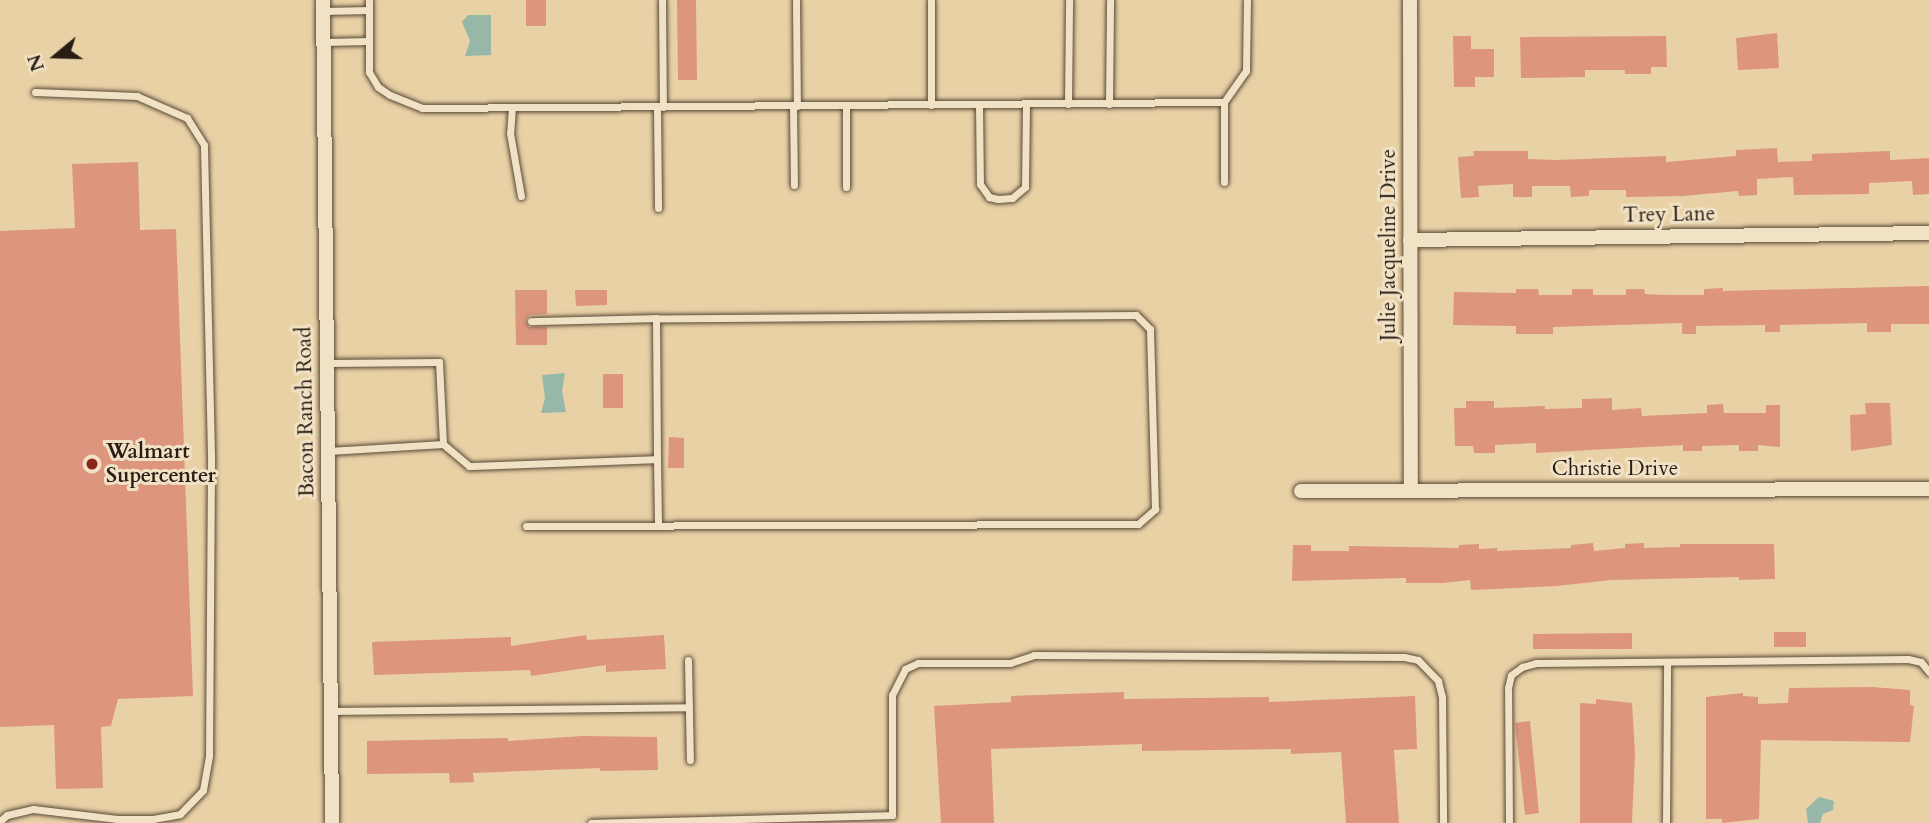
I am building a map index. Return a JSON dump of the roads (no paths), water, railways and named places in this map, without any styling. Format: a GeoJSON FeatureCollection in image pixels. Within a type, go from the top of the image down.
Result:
{"type":"FeatureCollection","features":[{"type":"Feature","properties":{"kind":"street","name":"Julie Jacqueline Drive"},"geometry":{"type":"LineString","coordinates":[[1410,0],[1411,491]]}},
{"type":"Feature","properties":{"kind":"street","name":"Bacon Ranch Road"},"geometry":{"type":"LineString","coordinates":[[323,6],[332,823]]}},
{"type":"Feature","properties":{"kind":"street","name":"Trey Lane"},"geometry":{"type":"LineString","coordinates":[[1410,240],[1929,233]]}},
{"type":"Feature","properties":{"kind":"street","name":"Christie Drive"},"geometry":{"type":"LineString","coordinates":[[1301,491],[1929,489]]}},
{"type":"Feature","properties":{"kind":"lane"},"geometry":{"type":"LineString","coordinates":[[369,0],[369,72],[378,87],[407,104],[422,108],[1224,102]]}},
{"type":"Feature","properties":{"kind":"lane"},"geometry":{"type":"LineString","coordinates":[[658,208],[662,0]]}},
{"type":"Feature","properties":{"kind":"lane"},"geometry":{"type":"LineString","coordinates":[[794,186],[796,0]]}},
{"type":"Feature","properties":{"kind":"lane"},"geometry":{"type":"LineString","coordinates":[[931,0],[931,105]]}},
{"type":"Feature","properties":{"kind":"lane"},"geometry":{"type":"LineString","coordinates":[[1068,104],[1069,0]]}},
{"type":"Feature","properties":{"kind":"lane"},"geometry":{"type":"LineString","coordinates":[[1109,104],[1110,0]]}},
{"type":"Feature","properties":{"kind":"lane"},"geometry":{"type":"LineString","coordinates":[[1224,182],[1224,102],[1245,71],[1247,0]]}},
{"type":"Feature","properties":{"kind":"lane"},"geometry":{"type":"LineString","coordinates":[[323,6],[369,10]]}},
{"type":"Feature","properties":{"kind":"lane"},"geometry":{"type":"LineString","coordinates":[[323,42],[369,41]]}},
{"type":"Feature","properties":{"kind":"lane"},"geometry":{"type":"LineString","coordinates":[[0,821],[7,816],[33,809],[117,819],[153,819],[180,814],[203,790],[209,757],[211,455],[204,145],[187,118],[136,96],[35,92]]}},
{"type":"Feature","properties":{"kind":"lane"},"geometry":{"type":"LineString","coordinates":[[979,105],[980,184],[989,197],[998,199],[1012,198],[1025,187],[1026,104]]}},
{"type":"Feature","properties":{"kind":"lane"},"geometry":{"type":"LineString","coordinates":[[846,106],[846,187]]}},
{"type":"Feature","properties":{"kind":"lane"},"geometry":{"type":"LineString","coordinates":[[512,107],[510,133],[521,196]]}},
{"type":"Feature","properties":{"kind":"lane"},"geometry":{"type":"LineString","coordinates":[[526,526],[1138,524],[1155,509],[1150,330],[1136,315],[531,321]]}},
{"type":"Feature","properties":{"kind":"lane"},"geometry":{"type":"LineString","coordinates":[[656,318],[658,524]]}},
{"type":"Feature","properties":{"kind":"lane"},"geometry":{"type":"LineString","coordinates":[[327,363],[439,362],[443,444]]}},
{"type":"Feature","properties":{"kind":"lane"},"geometry":{"type":"LineString","coordinates":[[328,451],[443,444],[469,466],[657,459]]}},
{"type":"Feature","properties":{"kind":"lane"},"geometry":{"type":"LineString","coordinates":[[591,823],[842,820],[892,816],[892,695],[905,669],[918,663],[1010,663],[1034,655],[1390,657],[1418,660],[1429,668],[1440,689],[1443,823]]}},
{"type":"Feature","properties":{"kind":"lane"},"geometry":{"type":"LineString","coordinates":[[1509,823],[1511,676],[1522,667],[1535,663],[1908,659],[1921,663],[1929,672]]}},
{"type":"Feature","properties":{"kind":"lane"},"geometry":{"type":"LineString","coordinates":[[688,660],[690,760]]}},
{"type":"Feature","properties":{"kind":"lane"},"geometry":{"type":"LineString","coordinates":[[1666,823],[1667,662]]}},
{"type":"Feature","properties":{"kind":"lane"},"geometry":{"type":"LineString","coordinates":[[331,711],[689,706]]}},
{"type":"Feature","properties":{"kind":"place","name":"Walmart Supercenter"},"geometry":{"type":"Point","coordinates":[92,464]}}]}
